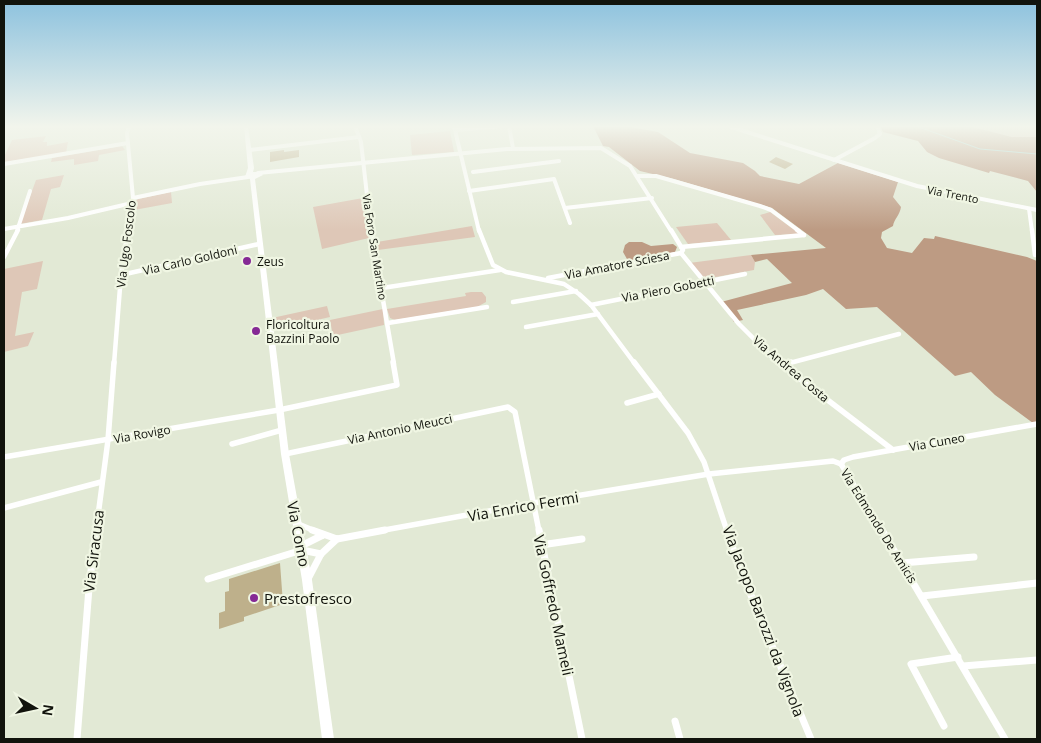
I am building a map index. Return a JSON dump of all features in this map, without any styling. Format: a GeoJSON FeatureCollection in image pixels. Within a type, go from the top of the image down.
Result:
{"type":"FeatureCollection","features":[{"type":"Feature","properties":{"kind":"main road"},"geometry":{"type":"LineString","coordinates":[[250,161],[254,176]]}},
{"type":"Feature","properties":{"kind":"main road","name":"Via Como"},"geometry":{"type":"LineString","coordinates":[[254,176],[259,244],[279,410],[296,522],[308,580],[328,737]]}},
{"type":"Feature","properties":{"kind":"street"},"geometry":{"type":"LineString","coordinates":[[4,164],[25,161]]}},
{"type":"Feature","properties":{"kind":"street","name":"Via Ugo Foscolo"},"geometry":{"type":"LineString","coordinates":[[113,362],[121,275],[132,201],[129,161]]}},
{"type":"Feature","properties":{"kind":"street"},"geometry":{"type":"LineString","coordinates":[[4,229],[68,218],[200,184],[273,173],[383,161]]}},
{"type":"Feature","properties":{"kind":"street"},"geometry":{"type":"LineString","coordinates":[[465,161],[469,173],[469,191],[488,259],[492,265],[501,270],[553,281],[576,291],[591,305],[688,433],[709,474]]}},
{"type":"Feature","properties":{"kind":"street"},"geometry":{"type":"LineString","coordinates":[[469,173],[559,161]]}},
{"type":"Feature","properties":{"kind":"street"},"geometry":{"type":"LineString","coordinates":[[622,161],[630,166],[638,176],[681,246],[804,235],[771,210],[760,206],[656,176],[638,176]]}},
{"type":"Feature","properties":{"kind":"street","name":"Via Trento"},"geometry":{"type":"LineString","coordinates":[[836,161],[927,189],[1037,210]]}},
{"type":"Feature","properties":{"kind":"street","name":"Via Foro San Martino"},"geometry":{"type":"LineString","coordinates":[[279,410],[396,385],[388,323],[369,221],[362,163]]}},
{"type":"Feature","properties":{"kind":"street"},"geometry":{"type":"LineString","coordinates":[[469,191],[554,179],[570,223]]}},
{"type":"Feature","properties":{"kind":"street"},"geometry":{"type":"LineString","coordinates":[[4,257],[20,226],[30,191]]}},
{"type":"Feature","properties":{"kind":"street"},"geometry":{"type":"LineString","coordinates":[[565,208],[652,198]]}},
{"type":"Feature","properties":{"kind":"street"},"geometry":{"type":"LineString","coordinates":[[1029,209],[1035,255]]}},
{"type":"Feature","properties":{"kind":"street","name":"Via Carlo Goldoni"},"geometry":{"type":"LineString","coordinates":[[121,275],[259,244]]}},
{"type":"Feature","properties":{"kind":"street","name":"Via Amatore Sciesa"},"geometry":{"type":"LineString","coordinates":[[545,279],[681,253],[683,250],[681,246]]}},
{"type":"Feature","properties":{"kind":"street","name":"Via Andrea Costa"},"geometry":{"type":"LineString","coordinates":[[681,253],[750,336],[781,364],[893,450]]}},
{"type":"Feature","properties":{"kind":"street"},"geometry":{"type":"LineString","coordinates":[[382,288],[501,270]]}},
{"type":"Feature","properties":{"kind":"street","name":"Via Piero Gobetti"},"geometry":{"type":"LineString","coordinates":[[591,305],[745,274]]}},
{"type":"Feature","properties":{"kind":"street"},"geometry":{"type":"LineString","coordinates":[[512,302],[576,291]]}},
{"type":"Feature","properties":{"kind":"street"},"geometry":{"type":"LineString","coordinates":[[388,323],[487,307]]}},
{"type":"Feature","properties":{"kind":"street"},"geometry":{"type":"LineString","coordinates":[[526,328],[598,314]]}},
{"type":"Feature","properties":{"kind":"street"},"geometry":{"type":"LineString","coordinates":[[781,364],[899,334]]}},
{"type":"Feature","properties":{"kind":"street","name":"Via Siracusa"},"geometry":{"type":"LineString","coordinates":[[77,739],[89,588],[101,482],[108,440],[113,362]]}},
{"type":"Feature","properties":{"kind":"street"},"geometry":{"type":"LineString","coordinates":[[627,403],[659,394]]}},
{"type":"Feature","properties":{"kind":"street","name":"Via Antonio Meucci"},"geometry":{"type":"LineString","coordinates":[[285,454],[508,407],[514,412]]}},
{"type":"Feature","properties":{"kind":"street","name":"Via Rovigo"},"geometry":{"type":"LineString","coordinates":[[4,456],[279,410]]}},
{"type":"Feature","properties":{"kind":"street","name":"Via Goffredo Mameli"},"geometry":{"type":"LineString","coordinates":[[514,412],[582,739]]}},
{"type":"Feature","properties":{"kind":"street","name":"Via Cuneo"},"geometry":{"type":"LineString","coordinates":[[841,464],[844,460],[853,457],[1036,424]]}},
{"type":"Feature","properties":{"kind":"street"},"geometry":{"type":"LineString","coordinates":[[232,444],[282,430]]}},
{"type":"Feature","properties":{"kind":"street","name":"Via Edmondo De Amicis"},"geometry":{"type":"LineString","coordinates":[[709,474],[822,460],[841,464],[922,596],[1005,739]]}},
{"type":"Feature","properties":{"kind":"street","name":"Via Enrico Fermi"},"geometry":{"type":"LineString","coordinates":[[296,522],[323,535],[337,539],[533,503],[709,474]]}},
{"type":"Feature","properties":{"kind":"street","name":"Via Jacopo Barozzi da Vignola"},"geometry":{"type":"LineString","coordinates":[[709,474],[738,564],[811,739]]}},
{"type":"Feature","properties":{"kind":"street"},"geometry":{"type":"LineString","coordinates":[[4,508],[101,482]]}},
{"type":"Feature","properties":{"kind":"street"},"geometry":{"type":"LineString","coordinates":[[208,579],[301,548],[323,535]]}},
{"type":"Feature","properties":{"kind":"street"},"geometry":{"type":"LineString","coordinates":[[308,580],[321,554],[337,539]]}},
{"type":"Feature","properties":{"kind":"street"},"geometry":{"type":"LineString","coordinates":[[542,545],[582,539]]}},
{"type":"Feature","properties":{"kind":"street"},"geometry":{"type":"LineString","coordinates":[[301,548],[321,554]]}},
{"type":"Feature","properties":{"kind":"street"},"geometry":{"type":"LineString","coordinates":[[902,563],[974,557]]}},
{"type":"Feature","properties":{"kind":"street"},"geometry":{"type":"LineString","coordinates":[[922,596],[1037,583]]}},
{"type":"Feature","properties":{"kind":"street"},"geometry":{"type":"LineString","coordinates":[[944,726],[911,664],[958,657]]}},
{"type":"Feature","properties":{"kind":"street"},"geometry":{"type":"LineString","coordinates":[[962,666],[1037,660]]}},
{"type":"Feature","properties":{"kind":"street"},"geometry":{"type":"LineString","coordinates":[[675,721],[680,739]]}},
{"type":"Feature","properties":{"kind":"shaded area"},"geometry":{"type":"Polygon","coordinates":[[[74,161],[98,161],[98,161],[74,165],[74,161]]]}},
{"type":"Feature","properties":{"kind":"shaded area"},"geometry":{"type":"Polygon","coordinates":[[[627,161],[731,161],[743,163],[760,176],[799,184],[838,163],[898,182],[893,197],[901,207],[893,226],[882,232],[881,238],[887,248],[912,253],[924,238],[934,239],[935,236],[1027,257],[1037,261],[1037,426],[995,395],[971,372],[955,376],[877,307],[846,309],[823,289],[806,295],[737,310],[743,320],[734,322],[721,302],[792,283],[767,259],[755,262],[751,255],[826,248],[772,208],[640,171],[627,161]]]}},
{"type":"Feature","properties":{"kind":"shaded area"},"geometry":{"type":"Polygon","coordinates":[[[948,161],[1037,161],[1037,192],[1028,181],[990,171],[989,173],[948,161]]]}},
{"type":"Feature","properties":{"kind":"shaded area"},"geometry":{"type":"Polygon","coordinates":[[[64,175],[60,187],[51,189],[42,220],[20,224],[36,180],[64,175]]]}},
{"type":"Feature","properties":{"kind":"shaded area"},"geometry":{"type":"Polygon","coordinates":[[[171,192],[172,203],[134,210],[134,202],[138,199],[171,192]]]}},
{"type":"Feature","properties":{"kind":"shaded area"},"geometry":{"type":"Polygon","coordinates":[[[363,198],[369,238],[322,249],[313,207],[363,198]]]}},
{"type":"Feature","properties":{"kind":"shaded area"},"geometry":{"type":"Polygon","coordinates":[[[770,212],[800,234],[775,235],[760,215],[770,212]]]}},
{"type":"Feature","properties":{"kind":"shaded area"},"geometry":{"type":"Polygon","coordinates":[[[717,223],[731,240],[688,244],[676,227],[717,223]]]}},
{"type":"Feature","properties":{"kind":"shaded area"},"geometry":{"type":"Polygon","coordinates":[[[472,226],[475,237],[378,250],[377,242],[472,226]]]}},
{"type":"Feature","properties":{"kind":"shaded area"},"geometry":{"type":"Polygon","coordinates":[[[629,242],[642,242],[651,246],[673,244],[677,247],[675,252],[631,261],[627,259],[623,252],[625,245],[629,242]]]}},
{"type":"Feature","properties":{"kind":"shaded area"},"geometry":{"type":"Polygon","coordinates":[[[751,255],[755,262],[754,270],[705,279],[689,263],[751,255]]]}},
{"type":"Feature","properties":{"kind":"shaded area"},"geometry":{"type":"Polygon","coordinates":[[[43,261],[37,289],[22,292],[15,336],[34,332],[28,346],[4,352],[4,269],[43,261]]]}},
{"type":"Feature","properties":{"kind":"shaded area"},"geometry":{"type":"Polygon","coordinates":[[[482,292],[486,297],[486,302],[477,307],[395,320],[390,318],[387,309],[466,296],[465,293],[482,292]]]}},
{"type":"Feature","properties":{"kind":"shaded area"},"geometry":{"type":"Polygon","coordinates":[[[327,306],[330,317],[273,330],[272,318],[327,306]]]}},
{"type":"Feature","properties":{"kind":"shaded area"},"geometry":{"type":"Polygon","coordinates":[[[383,309],[384,325],[333,336],[330,320],[383,309]]]}},
{"type":"Feature","properties":{"kind":"building"},"geometry":{"type":"Polygon","coordinates":[[[785,161],[793,164],[785,169],[769,162],[785,161]]]}},
{"type":"Feature","properties":{"kind":"building","name":"Prestofresco"},"geometry":{"type":"Polygon","coordinates":[[[280,563],[283,604],[244,617],[244,621],[219,629],[219,613],[225,611],[225,592],[229,591],[229,579],[280,563]]]}},
{"type":"Feature","properties":{"kind":"place","name":"Zeus"},"geometry":{"type":"Point","coordinates":[247,261]}},
{"type":"Feature","properties":{"kind":"place","name":"Floricoltura Bazzini Paolo"},"geometry":{"type":"Point","coordinates":[256,331]}},
{"type":"Feature","properties":{"kind":"place","name":"Prestofresco"},"geometry":{"type":"Point","coordinates":[254,598]}}]}
